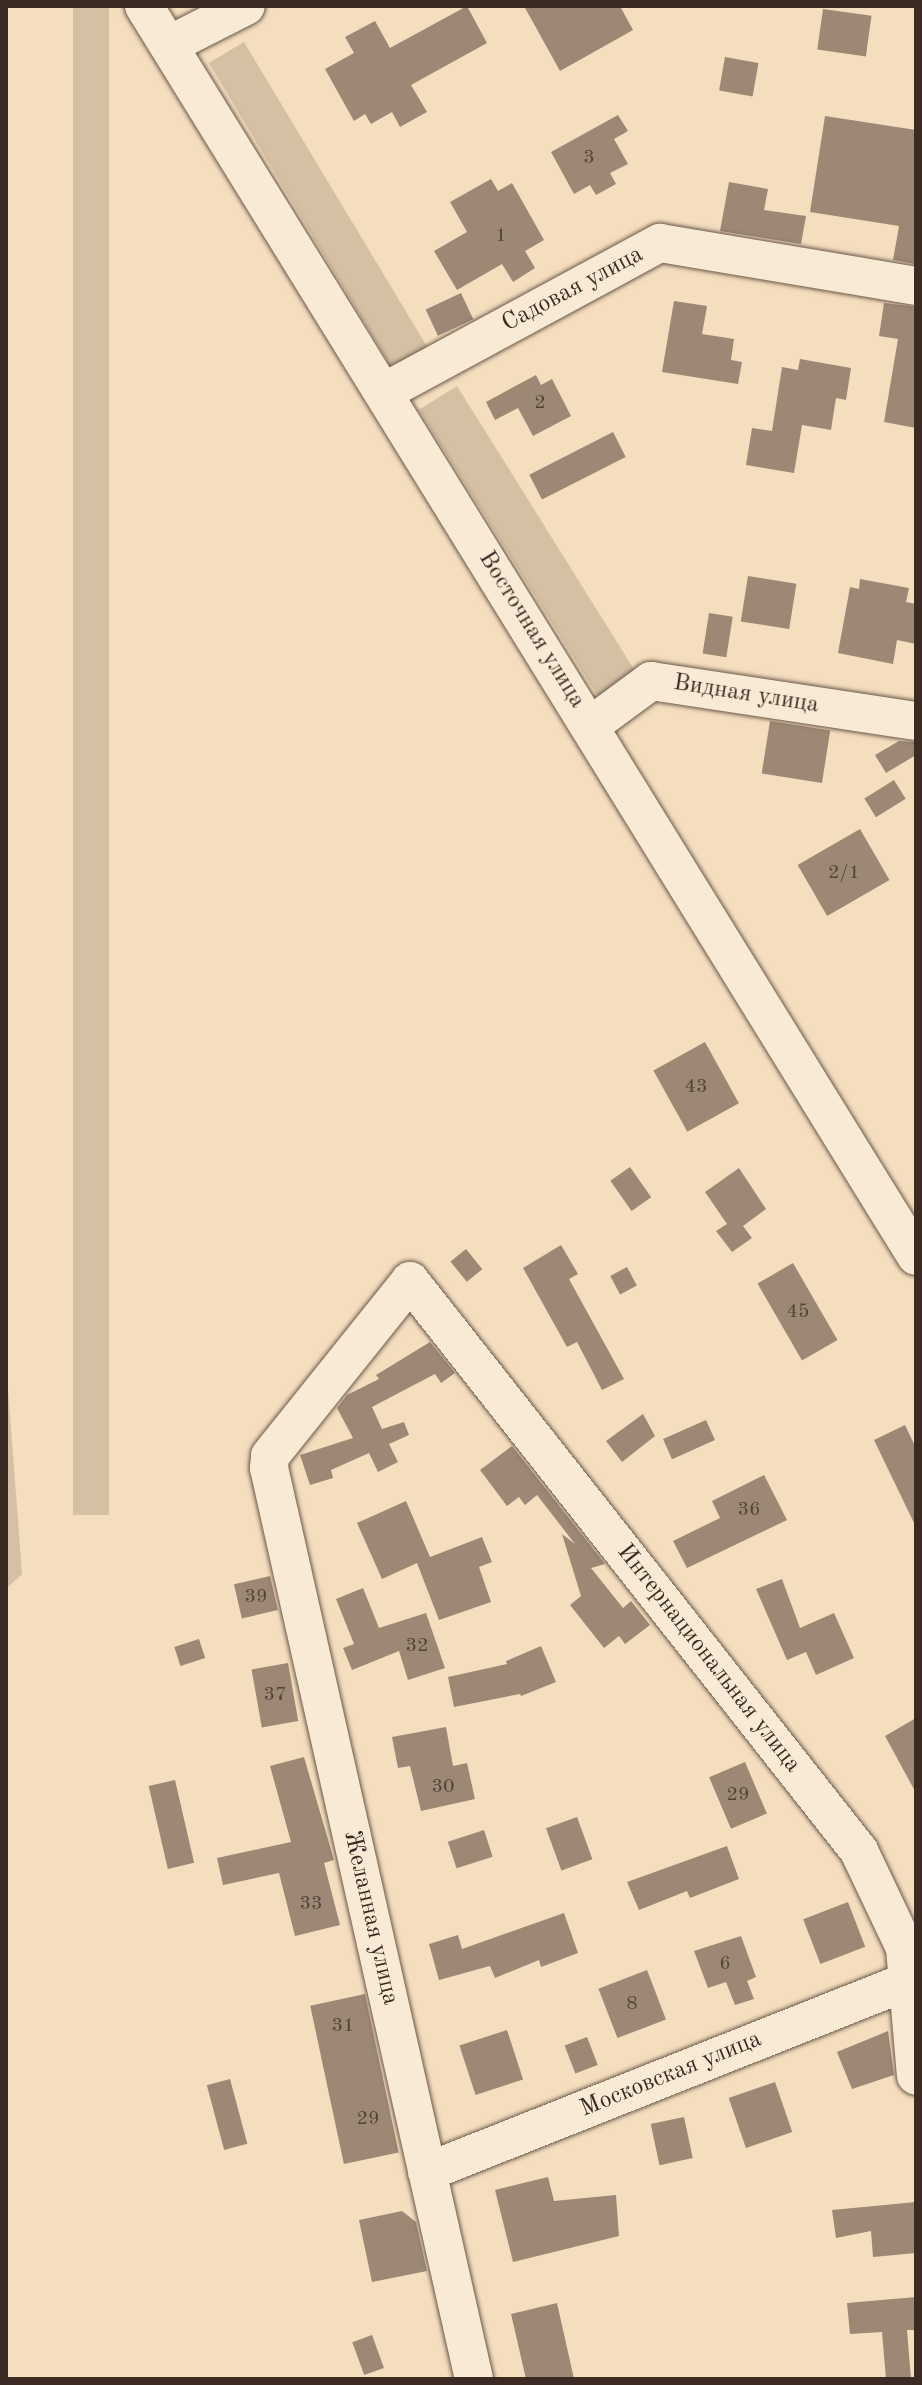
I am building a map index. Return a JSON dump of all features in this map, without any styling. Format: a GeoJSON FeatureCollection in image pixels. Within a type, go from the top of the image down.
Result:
{"type":"FeatureCollection","features":[{"type":"Feature","properties":{"kind":"street","name":"Восточная улица"},"geometry":{"type":"LineString","coordinates":[[144,6],[916,1256]]}},
{"type":"Feature","properties":{"kind":"street"},"geometry":{"type":"LineString","coordinates":[[169,45],[246,6]]}},
{"type":"Feature","properties":{"kind":"street","name":"Садовая улица"},"geometry":{"type":"LineString","coordinates":[[384,392],[660,243],[916,286]]}},
{"type":"Feature","properties":{"kind":"street","name":"Видная улица"},"geometry":{"type":"LineString","coordinates":[[590,726],[651,681],[916,721]]}},
{"type":"Feature","properties":{"kind":"street","name":"Желанная улица"},"geometry":{"type":"LineString","coordinates":[[410,1281],[270,1456],[269,1468],[474,2379]]}},
{"type":"Feature","properties":{"kind":"street","name":"Интернациональная улица"},"geometry":{"type":"LineString","coordinates":[[410,1281],[859,1851],[905,1948],[911,1979],[916,2076]]}},
{"type":"Feature","properties":{"kind":"street","name":"Московская улица"},"geometry":{"type":"LineString","coordinates":[[427,2172],[911,1979]]}},
{"type":"Feature","properties":{"kind":"shaded area"},"geometry":{"type":"Polygon","coordinates":[[[73,6],[109,6],[109,1515],[73,1515],[73,6]]]}},
{"type":"Feature","properties":{"kind":"shaded area"},"geometry":{"type":"Polygon","coordinates":[[[244,42],[431,354],[396,375],[209,63],[244,42]]]}},
{"type":"Feature","properties":{"kind":"shaded area"},"geometry":{"type":"Polygon","coordinates":[[[457,386],[638,675],[600,699],[419,410],[457,386]]]}},
{"type":"Feature","properties":{"kind":"shaded area"},"geometry":{"type":"Polygon","coordinates":[[[6,1362],[22,1574],[6,1589],[6,1362]]]}},
{"type":"Feature","properties":{"kind":"building"},"geometry":{"type":"Polygon","coordinates":[[[467,6],[487,43],[411,85],[427,112],[400,127],[392,112],[371,124],[365,114],[354,121],[325,69],[354,53],[345,37],[375,21],[390,48],[467,6]]]}},
{"type":"Feature","properties":{"kind":"building"},"geometry":{"type":"Polygon","coordinates":[[[524,6],[620,6],[633,30],[560,71],[524,6]]]}},
{"type":"Feature","properties":{"kind":"building"},"geometry":{"type":"Polygon","coordinates":[[[823,9],[872,16],[866,56],[817,50],[823,9]]]}},
{"type":"Feature","properties":{"kind":"building"},"geometry":{"type":"Polygon","coordinates":[[[725,57],[758,63],[753,96],[719,90],[725,57]]]}},
{"type":"Feature","properties":{"kind":"building"},"geometry":{"type":"Polygon","coordinates":[[[618,115],[628,131],[614,139],[628,164],[610,173],[616,184],[596,195],[590,185],[574,194],[551,152],[618,115]]]}},
{"type":"Feature","properties":{"kind":"building"},"geometry":{"type":"Polygon","coordinates":[[[825,116],[916,130],[916,264],[893,260],[899,226],[810,212],[825,116]]]}},
{"type":"Feature","properties":{"kind":"building"},"geometry":{"type":"Polygon","coordinates":[[[491,179],[498,191],[512,183],[544,240],[525,251],[535,268],[513,282],[502,264],[457,290],[434,251],[467,232],[450,202],[491,179]]]}},
{"type":"Feature","properties":{"kind":"building"},"geometry":{"type":"Polygon","coordinates":[[[729,182],[768,189],[764,210],[806,216],[801,244],[720,231],[729,182]]]}},
{"type":"Feature","properties":{"kind":"building"},"geometry":{"type":"Polygon","coordinates":[[[461,293],[473,319],[438,336],[426,309],[461,293]]]}},
{"type":"Feature","properties":{"kind":"building"},"geometry":{"type":"Polygon","coordinates":[[[674,301],[707,306],[702,334],[734,339],[731,360],[742,362],[738,384],[662,372],[674,301]]]}},
{"type":"Feature","properties":{"kind":"building"},"geometry":{"type":"Polygon","coordinates":[[[884,303],[916,307],[916,428],[884,422],[898,339],[879,336],[884,303]]]}},
{"type":"Feature","properties":{"kind":"building"},"geometry":{"type":"Polygon","coordinates":[[[800,359],[851,368],[846,400],[836,398],[831,430],[802,425],[794,473],[746,465],[752,428],[772,431],[782,367],[798,370],[800,359]]]}},
{"type":"Feature","properties":{"kind":"building"},"geometry":{"type":"Polygon","coordinates":[[[536,375],[541,385],[552,379],[571,416],[533,436],[518,408],[495,420],[486,402],[536,375]]]}},
{"type":"Feature","properties":{"kind":"building"},"geometry":{"type":"Polygon","coordinates":[[[613,432],[626,457],[542,500],[529,475],[613,432]]]}},
{"type":"Feature","properties":{"kind":"building"},"geometry":{"type":"Polygon","coordinates":[[[748,576],[796,584],[789,629],[741,621],[748,576]]]}},
{"type":"Feature","properties":{"kind":"building"},"geometry":{"type":"Polygon","coordinates":[[[860,579],[909,588],[906,602],[916,604],[916,644],[897,640],[893,664],[838,653],[850,587],[859,589],[860,579]]]}},
{"type":"Feature","properties":{"kind":"building"},"geometry":{"type":"Polygon","coordinates":[[[709,613],[733,617],[726,657],[703,653],[709,613]]]}},
{"type":"Feature","properties":{"kind":"building"},"geometry":{"type":"Polygon","coordinates":[[[770,721],[830,731],[822,783],[762,773],[770,721]]]}},
{"type":"Feature","properties":{"kind":"building"},"geometry":{"type":"Polygon","coordinates":[[[899,741],[916,742],[916,755],[886,773],[875,755],[899,741]]]}},
{"type":"Feature","properties":{"kind":"building"},"geometry":{"type":"Polygon","coordinates":[[[894,780],[906,799],[876,817],[864,799],[894,780]]]}},
{"type":"Feature","properties":{"kind":"building"},"geometry":{"type":"Polygon","coordinates":[[[860,829],[890,880],[827,916],[798,865],[860,829]]]}},
{"type":"Feature","properties":{"kind":"building"},"geometry":{"type":"Polygon","coordinates":[[[705,1042],[739,1103],[687,1132],[653,1071],[705,1042]]]}},
{"type":"Feature","properties":{"kind":"building"},"geometry":{"type":"Polygon","coordinates":[[[630,1167],[651,1197],[632,1211],[610,1181],[630,1167]]]}},
{"type":"Feature","properties":{"kind":"building"},"geometry":{"type":"Polygon","coordinates":[[[739,1168],[766,1209],[743,1226],[752,1238],[732,1252],[716,1231],[727,1224],[705,1192],[739,1168]]]}},
{"type":"Feature","properties":{"kind":"building"},"geometry":{"type":"Polygon","coordinates":[[[561,1245],[578,1274],[569,1279],[624,1379],[602,1390],[577,1342],[567,1347],[523,1268],[561,1245]]]}},
{"type":"Feature","properties":{"kind":"building"},"geometry":{"type":"Polygon","coordinates":[[[466,1249],[482,1269],[467,1282],[450,1262],[466,1249]]]}},
{"type":"Feature","properties":{"kind":"building"},"geometry":{"type":"Polygon","coordinates":[[[793,1263],[837,1340],[802,1361],[757,1284],[793,1263]]]}},
{"type":"Feature","properties":{"kind":"building"},"geometry":{"type":"Polygon","coordinates":[[[627,1267],[637,1286],[620,1294],[610,1276],[627,1267]]]}},
{"type":"Feature","properties":{"kind":"building"},"geometry":{"type":"Polygon","coordinates":[[[430,1342],[455,1373],[441,1383],[435,1374],[372,1407],[382,1429],[404,1422],[409,1435],[389,1444],[398,1462],[378,1472],[369,1453],[331,1470],[333,1478],[310,1485],[300,1455],[353,1438],[337,1408],[347,1395],[379,1379],[376,1375],[430,1342]]]}},
{"type":"Feature","properties":{"kind":"building"},"geometry":{"type":"Polygon","coordinates":[[[643,1414],[655,1436],[622,1462],[606,1441],[643,1414]]]}},
{"type":"Feature","properties":{"kind":"building"},"geometry":{"type":"Polygon","coordinates":[[[706,1420],[715,1440],[672,1459],[663,1439],[706,1420]]]}},
{"type":"Feature","properties":{"kind":"building"},"geometry":{"type":"Polygon","coordinates":[[[905,1425],[916,1448],[916,1527],[874,1440],[905,1425]]]}},
{"type":"Feature","properties":{"kind":"building"},"geometry":{"type":"Polygon","coordinates":[[[512,1446],[605,1564],[591,1568],[623,1608],[631,1601],[650,1625],[625,1644],[619,1636],[604,1648],[570,1605],[581,1596],[562,1534],[575,1544],[537,1495],[525,1505],[519,1497],[507,1506],[480,1470],[512,1446]]]}},
{"type":"Feature","properties":{"kind":"building"},"geometry":{"type":"Polygon","coordinates":[[[764,1475],[787,1520],[687,1568],[673,1541],[720,1518],[712,1501],[764,1475]]]}},
{"type":"Feature","properties":{"kind":"building"},"geometry":{"type":"Polygon","coordinates":[[[406,1501],[430,1557],[482,1537],[492,1562],[479,1567],[491,1602],[439,1620],[417,1563],[382,1579],[357,1523],[406,1501]]]}},
{"type":"Feature","properties":{"kind":"building"},"geometry":{"type":"Polygon","coordinates":[[[270,1576],[278,1610],[242,1618],[234,1584],[270,1576]]]}},
{"type":"Feature","properties":{"kind":"building"},"geometry":{"type":"Polygon","coordinates":[[[782,1579],[800,1628],[834,1613],[854,1658],[816,1675],[806,1652],[787,1660],[756,1589],[782,1579]]]}},
{"type":"Feature","properties":{"kind":"building"},"geometry":{"type":"Polygon","coordinates":[[[363,1588],[379,1628],[426,1613],[445,1668],[408,1680],[399,1651],[352,1670],[343,1648],[354,1644],[336,1599],[363,1588]]]}},
{"type":"Feature","properties":{"kind":"building"},"geometry":{"type":"Polygon","coordinates":[[[199,1639],[205,1658],[180,1666],[174,1647],[199,1639]]]}},
{"type":"Feature","properties":{"kind":"building"},"geometry":{"type":"Polygon","coordinates":[[[541,1646],[556,1682],[521,1696],[454,1707],[448,1677],[507,1664],[506,1661],[541,1646]]]}},
{"type":"Feature","properties":{"kind":"building"},"geometry":{"type":"Polygon","coordinates":[[[288,1663],[298,1721],[262,1728],[252,1669],[288,1663]]]}},
{"type":"Feature","properties":{"kind":"building"},"geometry":{"type":"Polygon","coordinates":[[[916,1718],[916,1793],[885,1736],[916,1718]]]}},
{"type":"Feature","properties":{"kind":"building"},"geometry":{"type":"Polygon","coordinates":[[[446,1727],[453,1766],[467,1763],[475,1799],[421,1811],[410,1766],[398,1768],[392,1737],[446,1727]]]}},
{"type":"Feature","properties":{"kind":"building"},"geometry":{"type":"Polygon","coordinates":[[[304,1757],[334,1860],[324,1863],[340,1925],[295,1936],[279,1873],[223,1885],[217,1858],[291,1842],[270,1766],[304,1757]]]}},
{"type":"Feature","properties":{"kind":"building"},"geometry":{"type":"Polygon","coordinates":[[[745,1762],[767,1814],[731,1829],[709,1777],[745,1762]]]}},
{"type":"Feature","properties":{"kind":"building"},"geometry":{"type":"Polygon","coordinates":[[[175,1780],[194,1863],[168,1869],[149,1786],[175,1780]]]}},
{"type":"Feature","properties":{"kind":"building"},"geometry":{"type":"Polygon","coordinates":[[[577,1817],[592,1859],[561,1871],[546,1828],[577,1817]]]}},
{"type":"Feature","properties":{"kind":"building"},"geometry":{"type":"Polygon","coordinates":[[[484,1830],[493,1857],[457,1868],[448,1842],[484,1830]]]}},
{"type":"Feature","properties":{"kind":"building"},"geometry":{"type":"Polygon","coordinates":[[[727,1846],[739,1879],[690,1898],[687,1891],[639,1910],[627,1882],[727,1846]]]}},
{"type":"Feature","properties":{"kind":"building"},"geometry":{"type":"Polygon","coordinates":[[[848,1902],[865,1947],[820,1964],[803,1919],[848,1902]]]}},
{"type":"Feature","properties":{"kind":"building"},"geometry":{"type":"Polygon","coordinates":[[[564,1913],[578,1953],[541,1967],[539,1960],[495,1978],[490,1966],[439,1980],[429,1944],[458,1935],[462,1949],[564,1913]]]}},
{"type":"Feature","properties":{"kind":"building"},"geometry":{"type":"Polygon","coordinates":[[[741,1936],[756,1977],[747,1981],[754,1999],[735,2005],[726,1982],[708,1988],[694,1951],[741,1936]]]}},
{"type":"Feature","properties":{"kind":"building"},"geometry":{"type":"Polygon","coordinates":[[[647,1970],[666,2019],[617,2038],[598,1989],[647,1970]]]}},
{"type":"Feature","properties":{"kind":"building"},"geometry":{"type":"Polygon","coordinates":[[[365,1994],[399,2152],[344,2164],[310,2006],[365,1994]]]}},
{"type":"Feature","properties":{"kind":"building"},"geometry":{"type":"Polygon","coordinates":[[[507,2030],[523,2079],[476,2095],[459,2045],[507,2030]]]}},
{"type":"Feature","properties":{"kind":"building"},"geometry":{"type":"Polygon","coordinates":[[[888,2031],[894,2075],[852,2089],[837,2052],[888,2031]]]}},
{"type":"Feature","properties":{"kind":"building"},"geometry":{"type":"Polygon","coordinates":[[[587,2037],[598,2065],[575,2074],[565,2046],[587,2037]]]}},
{"type":"Feature","properties":{"kind":"building"},"geometry":{"type":"Polygon","coordinates":[[[230,2079],[247,2144],[224,2150],[207,2085],[230,2079]]]}},
{"type":"Feature","properties":{"kind":"building"},"geometry":{"type":"Polygon","coordinates":[[[775,2082],[792,2132],[746,2148],[729,2098],[775,2082]]]}},
{"type":"Feature","properties":{"kind":"building"},"geometry":{"type":"Polygon","coordinates":[[[684,2117],[693,2158],[659,2165],[651,2124],[684,2117]]]}},
{"type":"Feature","properties":{"kind":"building"},"geometry":{"type":"Polygon","coordinates":[[[548,2177],[554,2201],[616,2195],[619,2236],[513,2262],[495,2190],[548,2177]]]}},
{"type":"Feature","properties":{"kind":"building"},"geometry":{"type":"Polygon","coordinates":[[[916,2202],[916,2253],[873,2257],[871,2231],[836,2238],[832,2210],[916,2202]]]}},
{"type":"Feature","properties":{"kind":"building"},"geometry":{"type":"Polygon","coordinates":[[[402,2211],[416,2222],[427,2271],[372,2282],[359,2220],[402,2211]]]}},
{"type":"Feature","properties":{"kind":"building"},"geometry":{"type":"Polygon","coordinates":[[[916,2297],[916,2330],[907,2330],[911,2379],[886,2379],[882,2332],[850,2334],[847,2303],[916,2297]]]}},
{"type":"Feature","properties":{"kind":"building"},"geometry":{"type":"Polygon","coordinates":[[[557,2303],[574,2379],[526,2379],[511,2314],[557,2303]]]}},
{"type":"Feature","properties":{"kind":"building"},"geometry":{"type":"Polygon","coordinates":[[[372,2335],[384,2368],[364,2375],[352,2342],[372,2335]]]}}]}
